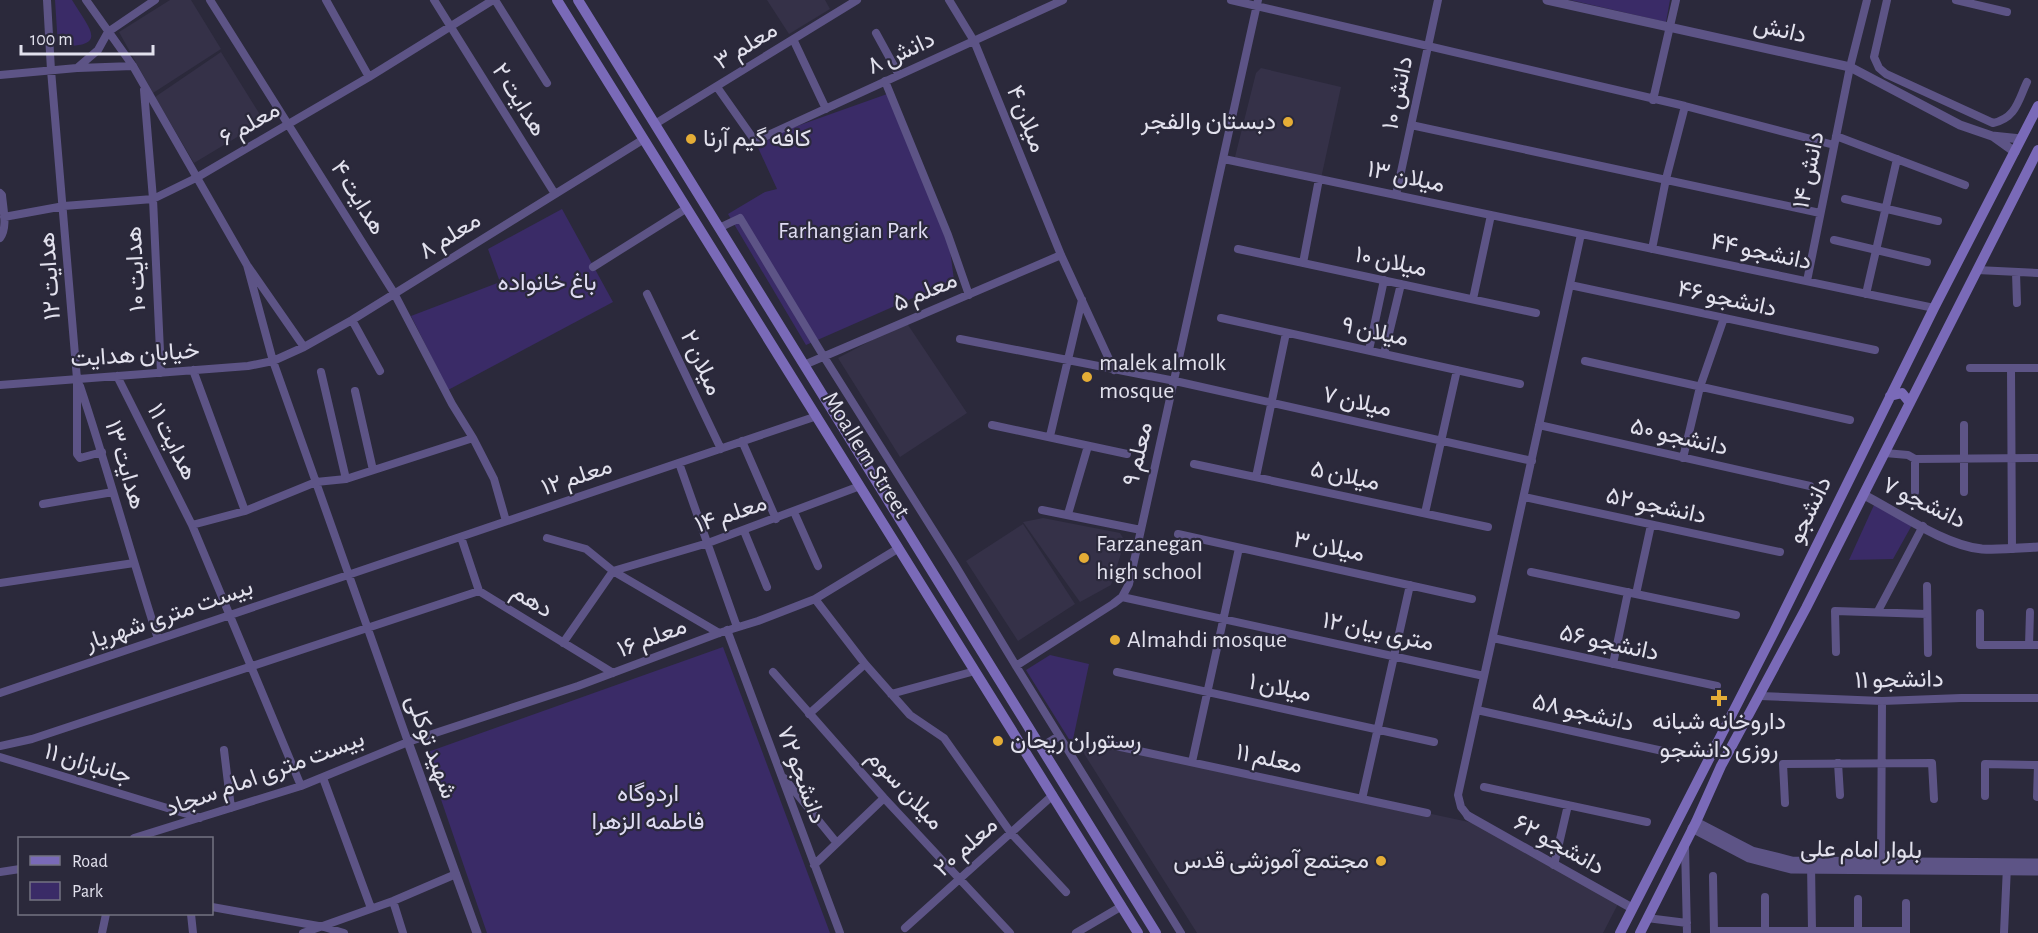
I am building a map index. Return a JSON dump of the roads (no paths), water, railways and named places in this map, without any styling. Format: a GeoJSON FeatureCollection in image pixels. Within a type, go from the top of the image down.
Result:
{"type":"FeatureCollection","features":[{"type":"Feature","properties":{"kind":"main road","name":"Moallem Street"},"geometry":{"type":"LineString","coordinates":[[558,0],[1138,933]]}},
{"type":"Feature","properties":{"kind":"main road","name":"Moallem Street"},"geometry":{"type":"LineString","coordinates":[[578,0],[1156,933]]}},
{"type":"Feature","properties":{"kind":"main road","name":"دانشجو"},"geometry":{"type":"LineString","coordinates":[[1620,933],[1774,632],[1902,371],[2038,106]]}},
{"type":"Feature","properties":{"kind":"main road","name":"دانش"},"geometry":{"type":"LineString","coordinates":[[2021,139],[2037,154]]}},
{"type":"Feature","properties":{"kind":"main road","name":"دانش"},"geometry":{"type":"LineString","coordinates":[[2015,152],[2037,154]]}},
{"type":"Feature","properties":{"kind":"main road","name":"دانشجو"},"geometry":{"type":"LineString","coordinates":[[1640,933],[1721,766],[1760,696],[1864,495],[2037,154]]}},
{"type":"Feature","properties":{"kind":"main road"},"geometry":{"type":"LineString","coordinates":[[1902,371],[1905,380],[1909,383],[1921,382]]}},
{"type":"Feature","properties":{"kind":"main road"},"geometry":{"type":"LineString","coordinates":[[1890,396],[1902,393],[1910,403]]}},
{"type":"Feature","properties":{"kind":"main road"},"geometry":{"type":"LineString","coordinates":[[1083,844],[1096,836]]}},
{"type":"Feature","properties":{"kind":"street","name":"هدایت ۱۲"},"geometry":{"type":"LineString","coordinates":[[47,0],[77,379]]}},
{"type":"Feature","properties":{"kind":"street"},"geometry":{"type":"LineString","coordinates":[[86,0],[133,66],[247,265],[304,347]]}},
{"type":"Feature","properties":{"kind":"street"},"geometry":{"type":"LineString","coordinates":[[77,68],[98,50],[108,32],[155,0]]}},
{"type":"Feature","properties":{"kind":"street","name":"هدایت ۴"},"geometry":{"type":"LineString","coordinates":[[210,0],[394,293],[494,479],[506,521]]}},
{"type":"Feature","properties":{"kind":"street"},"geometry":{"type":"LineString","coordinates":[[326,0],[369,77]]}},
{"type":"Feature","properties":{"kind":"street","name":"هدایت ۲"},"geometry":{"type":"LineString","coordinates":[[434,0],[555,194]]}},
{"type":"Feature","properties":{"kind":"street"},"geometry":{"type":"LineString","coordinates":[[494,0],[548,83]]}},
{"type":"Feature","properties":{"kind":"street","name":"معلم ۶"},"geometry":{"type":"LineString","coordinates":[[4,217],[64,206],[153,199],[196,178],[369,77],[494,0]]}},
{"type":"Feature","properties":{"kind":"street","name":"معلم ۳"},"geometry":{"type":"LineString","coordinates":[[655,124],[856,0]]}},
{"type":"Feature","properties":{"kind":"street","name":"میلان ۴"},"geometry":{"type":"LineString","coordinates":[[949,0],[974,41],[1061,255],[1114,369]]}},
{"type":"Feature","properties":{"kind":"street","name":"دانش ۸"},"geometry":{"type":"LineString","coordinates":[[717,87],[755,141],[974,41],[1045,4],[1063,0]]}},
{"type":"Feature","properties":{"kind":"street"},"geometry":{"type":"LineString","coordinates":[[1231,0],[1258,3],[1685,106],[1834,145]]}},
{"type":"Feature","properties":{"kind":"street","name":"دانش ۱۰"},"geometry":{"type":"LineString","coordinates":[[1396,195],[1438,0]]}},
{"type":"Feature","properties":{"kind":"street","name":"دانش"},"geometry":{"type":"LineString","coordinates":[[1547,0],[1850,68],[1960,125],[1992,136],[2021,139]]}},
{"type":"Feature","properties":{"kind":"street"},"geometry":{"type":"LineString","coordinates":[[1653,100],[1676,0]]}},
{"type":"Feature","properties":{"kind":"street","name":"دانش ۱۴"},"geometry":{"type":"LineString","coordinates":[[1807,281],[1850,68],[1867,0]]}},
{"type":"Feature","properties":{"kind":"street"},"geometry":{"type":"LineString","coordinates":[[1887,0],[1874,57],[1879,68],[1886,74],[1993,123],[2004,121],[2012,114],[2027,82]]}},
{"type":"Feature","properties":{"kind":"street"},"geometry":{"type":"LineString","coordinates":[[1956,0],[2007,12]]}},
{"type":"Feature","properties":{"kind":"street","name":"معلم ۹"},"geometry":{"type":"LineString","coordinates":[[1122,597],[1129,584],[1258,3]]}},
{"type":"Feature","properties":{"kind":"street"},"geometry":{"type":"LineString","coordinates":[[876,33],[899,75]]}},
{"type":"Feature","properties":{"kind":"street"},"geometry":{"type":"LineString","coordinates":[[793,39],[826,109]]}},
{"type":"Feature","properties":{"kind":"street"},"geometry":{"type":"LineString","coordinates":[[0,75],[133,66]]}},
{"type":"Feature","properties":{"kind":"street"},"geometry":{"type":"LineString","coordinates":[[885,81],[948,235],[969,295]]}},
{"type":"Feature","properties":{"kind":"street","name":"هدایت ۱۰"},"geometry":{"type":"LineString","coordinates":[[144,88],[153,199],[160,373]]}},
{"type":"Feature","properties":{"kind":"street"},"geometry":{"type":"LineString","coordinates":[[1652,249],[1666,179],[1685,106]]}},
{"type":"Feature","properties":{"kind":"street"},"geometry":{"type":"LineString","coordinates":[[1411,125],[1820,213]]}},
{"type":"Feature","properties":{"kind":"street"},"geometry":{"type":"LineString","coordinates":[[1836,136],[1965,185]]}},
{"type":"Feature","properties":{"kind":"street","name":"دانش"},"geometry":{"type":"LineString","coordinates":[[1992,136],[2015,152]]}},
{"type":"Feature","properties":{"kind":"street","name":"معلم ۸"},"geometry":{"type":"LineString","coordinates":[[273,361],[304,347],[352,320],[644,139]]}},
{"type":"Feature","properties":{"kind":"street","name":"میلان ۱۳"},"geometry":{"type":"LineString","coordinates":[[1224,159],[1581,234]]}},
{"type":"Feature","properties":{"kind":"street"},"geometry":{"type":"LineString","coordinates":[[1866,294],[1897,159]]}},
{"type":"Feature","properties":{"kind":"street"},"geometry":{"type":"LineString","coordinates":[[1303,263],[1320,179]]}},
{"type":"Feature","properties":{"kind":"street"},"geometry":{"type":"LineString","coordinates":[[0,193],[4,217],[3,234],[0,238]]}},
{"type":"Feature","properties":{"kind":"street"},"geometry":{"type":"LineString","coordinates":[[1845,199],[1938,221]]}},
{"type":"Feature","properties":{"kind":"street"},"geometry":{"type":"LineString","coordinates":[[593,267],[687,208]]}},
{"type":"Feature","properties":{"kind":"street"},"geometry":{"type":"LineString","coordinates":[[1473,299],[1491,215]]}},
{"type":"Feature","properties":{"kind":"street"},"geometry":{"type":"LineString","coordinates":[[719,228],[740,218],[1181,933]]}},
{"type":"Feature","properties":{"kind":"street"},"geometry":{"type":"LineString","coordinates":[[1468,816],[1461,807],[1458,795],[1581,234]]}},
{"type":"Feature","properties":{"kind":"street","name":"دانشجو ۴۴"},"geometry":{"type":"LineString","coordinates":[[1581,234],[1934,308]]}},
{"type":"Feature","properties":{"kind":"street"},"geometry":{"type":"LineString","coordinates":[[1834,240],[1927,262]]}},
{"type":"Feature","properties":{"kind":"street","name":"میلان ۱۰"},"geometry":{"type":"LineString","coordinates":[[1238,249],[1536,313]]}},
{"type":"Feature","properties":{"kind":"street","name":"معلم ۵"},"geometry":{"type":"LineString","coordinates":[[804,365],[1061,255]]}},
{"type":"Feature","properties":{"kind":"street","name":"شهید توکلی"},"geometry":{"type":"LineString","coordinates":[[247,265],[273,361],[477,933]]}},
{"type":"Feature","properties":{"kind":"street"},"geometry":{"type":"LineString","coordinates":[[1977,270],[2038,273]]}},
{"type":"Feature","properties":{"kind":"street"},"geometry":{"type":"LineString","coordinates":[[2016,273],[2017,303]]}},
{"type":"Feature","properties":{"kind":"street"},"geometry":{"type":"LineString","coordinates":[[1369,350],[1384,280]]}},
{"type":"Feature","properties":{"kind":"street"},"geometry":{"type":"LineString","coordinates":[[1384,354],[1401,284]]}},
{"type":"Feature","properties":{"kind":"street","name":"دانشجو ۴۶"},"geometry":{"type":"LineString","coordinates":[[1570,285],[1875,350]]}},
{"type":"Feature","properties":{"kind":"street","name":"میلان ۲"},"geometry":{"type":"LineString","coordinates":[[647,294],[721,448]]}},
{"type":"Feature","properties":{"kind":"street"},"geometry":{"type":"LineString","coordinates":[[1050,436],[1082,300]]}},
{"type":"Feature","properties":{"kind":"street","name":"میلان ۹"},"geometry":{"type":"LineString","coordinates":[[1221,318],[1520,384]]}},
{"type":"Feature","properties":{"kind":"street"},"geometry":{"type":"LineString","coordinates":[[1683,458],[1701,387],[1724,318]]}},
{"type":"Feature","properties":{"kind":"street"},"geometry":{"type":"LineString","coordinates":[[352,320],[381,371]]}},
{"type":"Feature","properties":{"kind":"street"},"geometry":{"type":"LineString","coordinates":[[1256,477],[1286,333]]}},
{"type":"Feature","properties":{"kind":"street"},"geometry":{"type":"LineString","coordinates":[[960,339],[1067,360]]}},
{"type":"Feature","properties":{"kind":"street","name":"میلان ۷"},"geometry":{"type":"LineString","coordinates":[[1067,360],[1174,381],[1532,461]]}},
{"type":"Feature","properties":{"kind":"street","name":"خیابان هدایت"},"geometry":{"type":"LineString","coordinates":[[0,385],[248,366],[273,361]]}},
{"type":"Feature","properties":{"kind":"street"},"geometry":{"type":"LineString","coordinates":[[1585,361],[1850,420]]}},
{"type":"Feature","properties":{"kind":"street"},"geometry":{"type":"LineString","coordinates":[[1970,368],[2038,368]]}},
{"type":"Feature","properties":{"kind":"street"},"geometry":{"type":"LineString","coordinates":[[2011,368],[2012,549]]}},
{"type":"Feature","properties":{"kind":"street"},"geometry":{"type":"LineString","coordinates":[[1425,513],[1456,369]]}},
{"type":"Feature","properties":{"kind":"street"},"geometry":{"type":"LineString","coordinates":[[193,370],[245,511]]}},
{"type":"Feature","properties":{"kind":"street"},"geometry":{"type":"LineString","coordinates":[[321,372],[346,479]]}},
{"type":"Feature","properties":{"kind":"street","name":"هدایت ۱۱"},"geometry":{"type":"LineString","coordinates":[[117,376],[192,525],[301,786]]}},
{"type":"Feature","properties":{"kind":"street"},"geometry":{"type":"LineString","coordinates":[[77,379],[77,454],[80,458],[102,452]]}},
{"type":"Feature","properties":{"kind":"street","name":"هدایت ۱۳"},"geometry":{"type":"LineString","coordinates":[[77,379],[102,452],[134,563]]}},
{"type":"Feature","properties":{"kind":"street"},"geometry":{"type":"LineString","coordinates":[[355,391],[373,470]]}},
{"type":"Feature","properties":{"kind":"street","name":"معلم ۱۲"},"geometry":{"type":"LineString","coordinates":[[350,574],[817,416]]}},
{"type":"Feature","properties":{"kind":"street"},"geometry":{"type":"LineString","coordinates":[[992,425],[1127,454]]}},
{"type":"Feature","properties":{"kind":"street","name":"دانشجو ۵۰"},"geometry":{"type":"LineString","coordinates":[[1539,425],[1810,486]]}},
{"type":"Feature","properties":{"kind":"street"},"geometry":{"type":"LineString","coordinates":[[1964,425],[1964,492]]}},
{"type":"Feature","properties":{"kind":"street"},"geometry":{"type":"LineString","coordinates":[[192,525],[245,511],[316,482],[346,479],[473,438]]}},
{"type":"Feature","properties":{"kind":"street"},"geometry":{"type":"LineString","coordinates":[[742,441],[776,519]]}},
{"type":"Feature","properties":{"kind":"street"},"geometry":{"type":"LineString","coordinates":[[1068,514],[1088,446]]}},
{"type":"Feature","properties":{"kind":"street"},"geometry":{"type":"LineString","coordinates":[[1885,453],[1908,455],[1915,459],[2038,459]]}},
{"type":"Feature","properties":{"kind":"street"},"geometry":{"type":"LineString","coordinates":[[1915,459],[1915,492]]}},
{"type":"Feature","properties":{"kind":"street"},"geometry":{"type":"LineString","coordinates":[[679,463],[737,627]]}},
{"type":"Feature","properties":{"kind":"street","name":"میلان ۵"},"geometry":{"type":"LineString","coordinates":[[1194,464],[1488,527]]}},
{"type":"Feature","properties":{"kind":"street","name":"معلم ۱۴"},"geometry":{"type":"LineString","coordinates":[[613,571],[744,531],[860,486]]}},
{"type":"Feature","properties":{"kind":"street"},"geometry":{"type":"LineString","coordinates":[[43,504],[113,492]]}},
{"type":"Feature","properties":{"kind":"street","name":"دانشجو ۷"},"geometry":{"type":"LineString","coordinates":[[1864,495],[1961,544],[1981,549],[2038,547]]}},
{"type":"Feature","properties":{"kind":"street","name":"دانشجو ۵۲"},"geometry":{"type":"LineString","coordinates":[[1524,497],[1780,552]]}},
{"type":"Feature","properties":{"kind":"street"},"geometry":{"type":"LineString","coordinates":[[1042,510],[1141,530]]}},
{"type":"Feature","properties":{"kind":"street"},"geometry":{"type":"LineString","coordinates":[[794,512],[818,566]]}},
{"type":"Feature","properties":{"kind":"street"},"geometry":{"type":"LineString","coordinates":[[1613,664],[1651,525]]}},
{"type":"Feature","properties":{"kind":"street"},"geometry":{"type":"LineString","coordinates":[[1878,611],[1923,526]]}},
{"type":"Feature","properties":{"kind":"street"},"geometry":{"type":"LineString","coordinates":[[744,531],[767,586]]}},
{"type":"Feature","properties":{"kind":"street","name":"میلان ۳"},"geometry":{"type":"LineString","coordinates":[[1178,534],[1472,599]]}},
{"type":"Feature","properties":{"kind":"street","name":"دهم"},"geometry":{"type":"LineString","coordinates":[[461,537],[479,591],[613,673]]}},
{"type":"Feature","properties":{"kind":"street"},"geometry":{"type":"LineString","coordinates":[[548,538],[586,549],[613,571],[723,632]]}},
{"type":"Feature","properties":{"kind":"street","name":"معلم ۱۶"},"geometry":{"type":"LineString","coordinates":[[408,742],[758,621],[815,598],[899,548]]}},
{"type":"Feature","properties":{"kind":"street"},"geometry":{"type":"LineString","coordinates":[[1192,762],[1239,548]]}},
{"type":"Feature","properties":{"kind":"street"},"geometry":{"type":"LineString","coordinates":[[0,583],[134,563],[158,639]]}},
{"type":"Feature","properties":{"kind":"street"},"geometry":{"type":"LineString","coordinates":[[563,643],[613,571]]}},
{"type":"Feature","properties":{"kind":"street"},"geometry":{"type":"LineString","coordinates":[[1531,572],[1736,615]]}},
{"type":"Feature","properties":{"kind":"street","name":"بیست متری شهریار"},"geometry":{"type":"LineString","coordinates":[[0,693],[350,574]]}},
{"type":"Feature","properties":{"kind":"street"},"geometry":{"type":"LineString","coordinates":[[1362,799],[1410,585]]}},
{"type":"Feature","properties":{"kind":"street"},"geometry":{"type":"LineString","coordinates":[[1927,586],[1928,653]]}},
{"type":"Feature","properties":{"kind":"street"},"geometry":{"type":"LineString","coordinates":[[0,746],[32,740],[479,591]]}},
{"type":"Feature","properties":{"kind":"street"},"geometry":{"type":"LineString","coordinates":[[1016,666],[1122,597]]}},
{"type":"Feature","properties":{"kind":"street","name":"۱۲ متری بیان"},"geometry":{"type":"LineString","coordinates":[[1122,597],[1484,676]]}},
{"type":"Feature","properties":{"kind":"street"},"geometry":{"type":"LineString","coordinates":[[815,598],[865,664],[910,715],[944,738],[1011,833],[1066,892]]}},
{"type":"Feature","properties":{"kind":"street"},"geometry":{"type":"LineString","coordinates":[[1836,652],[1835,611],[1927,614]]}},
{"type":"Feature","properties":{"kind":"street"},"geometry":{"type":"LineString","coordinates":[[1980,613],[1980,645],[2034,645],[2030,612]]}},
{"type":"Feature","properties":{"kind":"street","name":"دانشجو ۷۲"},"geometry":{"type":"LineString","coordinates":[[723,632],[840,933]]}},
{"type":"Feature","properties":{"kind":"street","name":"دانشجو ۵۶"},"geometry":{"type":"LineString","coordinates":[[1493,638],[1717,686]]}},
{"type":"Feature","properties":{"kind":"street"},"geometry":{"type":"LineString","coordinates":[[809,714],[865,664]]}},
{"type":"Feature","properties":{"kind":"street"},"geometry":{"type":"LineString","coordinates":[[891,694],[975,671]]}},
{"type":"Feature","properties":{"kind":"street","name":"میلان سوم"},"geometry":{"type":"LineString","coordinates":[[773,672],[884,798],[1010,933]]}},
{"type":"Feature","properties":{"kind":"street","name":"میلان ۱"},"geometry":{"type":"LineString","coordinates":[[1117,672],[1434,742]]}},
{"type":"Feature","properties":{"kind":"street","name":"دانشجو ۱۱"},"geometry":{"type":"LineString","coordinates":[[1760,696],[1882,702],[1961,698],[2038,698]]}},
{"type":"Feature","properties":{"kind":"street"},"geometry":{"type":"LineString","coordinates":[[1881,866],[1882,702]]}},
{"type":"Feature","properties":{"kind":"street","name":"دانشجو ۵۸"},"geometry":{"type":"LineString","coordinates":[[1477,710],[1681,755]]}},
{"type":"Feature","properties":{"kind":"street"},"geometry":{"type":"LineString","coordinates":[[1041,747],[1059,736]]}},
{"type":"Feature","properties":{"kind":"street","name":"بیست متری امام سجاد"},"geometry":{"type":"LineString","coordinates":[[138,837],[324,778],[408,742]]}},
{"type":"Feature","properties":{"kind":"street","name":"معلم ۱۱"},"geometry":{"type":"LineString","coordinates":[[1102,743],[1427,813]]}},
{"type":"Feature","properties":{"kind":"street"},"geometry":{"type":"LineString","coordinates":[[224,750],[231,808]]}},
{"type":"Feature","properties":{"kind":"street","name":"جانبازان ۱۱"},"geometry":{"type":"LineString","coordinates":[[0,757],[200,818]]}},
{"type":"Feature","properties":{"kind":"street"},"geometry":{"type":"LineString","coordinates":[[1838,763],[1840,795]]}},
{"type":"Feature","properties":{"kind":"street"},"geometry":{"type":"LineString","coordinates":[[1785,803],[1783,764],[1932,763],[1934,799]]}},
{"type":"Feature","properties":{"kind":"street"},"geometry":{"type":"LineString","coordinates":[[1985,796],[1984,764],[2038,765],[2037,797]]}},
{"type":"Feature","properties":{"kind":"street"},"geometry":{"type":"LineString","coordinates":[[778,771],[836,842]]}},
{"type":"Feature","properties":{"kind":"street"},"geometry":{"type":"LineString","coordinates":[[324,778],[371,908]]}},
{"type":"Feature","properties":{"kind":"street"},"geometry":{"type":"LineString","coordinates":[[1484,787],[1647,822]]}},
{"type":"Feature","properties":{"kind":"street","name":"معلم ۲۰"},"geometry":{"type":"LineString","coordinates":[[905,928],[1053,795]]}},
{"type":"Feature","properties":{"kind":"street"},"geometry":{"type":"LineString","coordinates":[[814,865],[884,798]]}},
{"type":"Feature","properties":{"kind":"street"},"geometry":{"type":"LineString","coordinates":[[1554,865],[1568,805]]}},
{"type":"Feature","properties":{"kind":"street","name":"دانشجو ۶۲"},"geometry":{"type":"LineString","coordinates":[[1468,816],[1632,908]]}},
{"type":"Feature","properties":{"kind":"street","name":"بلوار امام علی"},"geometry":{"type":"LineString","coordinates":[[1694,825],[1749,858],[1791,869],[1811,866],[2007,867],[2038,871]]}},
{"type":"Feature","properties":{"kind":"street"},"geometry":{"type":"LineString","coordinates":[[166,830],[169,837]]}},
{"type":"Feature","properties":{"kind":"street"},"geometry":{"type":"LineString","coordinates":[[1685,842],[1688,933]]}},
{"type":"Feature","properties":{"kind":"street","name":"بلوار امام علی"},"geometry":{"type":"LineString","coordinates":[[2007,867],[2038,863]]}},
{"type":"Feature","properties":{"kind":"street"},"geometry":{"type":"LineString","coordinates":[[1811,866],[1812,931]]}},
{"type":"Feature","properties":{"kind":"street"},"geometry":{"type":"LineString","coordinates":[[2004,933],[2007,867]]}},
{"type":"Feature","properties":{"kind":"street"},"geometry":{"type":"LineString","coordinates":[[0,872],[18,870]]}},
{"type":"Feature","properties":{"kind":"street"},"geometry":{"type":"LineString","coordinates":[[303,933],[393,901],[456,874]]}},
{"type":"Feature","properties":{"kind":"street"},"geometry":{"type":"LineString","coordinates":[[1713,876],[1714,932],[1906,932],[1906,903]]}},
{"type":"Feature","properties":{"kind":"street"},"geometry":{"type":"LineString","coordinates":[[1765,897],[1765,932]]}},
{"type":"Feature","properties":{"kind":"street"},"geometry":{"type":"LineString","coordinates":[[1858,899],[1858,932]]}},
{"type":"Feature","properties":{"kind":"street"},"geometry":{"type":"LineString","coordinates":[[393,901],[403,933]]}},
{"type":"Feature","properties":{"kind":"street"},"geometry":{"type":"LineString","coordinates":[[1076,933],[1122,906]]}},
{"type":"Feature","properties":{"kind":"street"},"geometry":{"type":"LineString","coordinates":[[213,907],[324,927],[344,933]]}},
{"type":"Feature","properties":{"kind":"street"},"geometry":{"type":"LineString","coordinates":[[102,933],[106,915]]}},
{"type":"Feature","properties":{"kind":"street"},"geometry":{"type":"LineString","coordinates":[[191,915],[193,933]]}},
{"type":"Feature","properties":{"kind":"street"},"geometry":{"type":"LineString","coordinates":[[1647,918],[1687,923]]}},
{"type":"Feature","properties":{"kind":"place","name":"دبستان والفجر"},"geometry":{"type":"Point","coordinates":[1288,122]}},
{"type":"Feature","properties":{"kind":"place","name":"کافه گیم آرنا"},"geometry":{"type":"Point","coordinates":[691,139]}},
{"type":"Feature","properties":{"kind":"place","name":"malek almolk mosque"},"geometry":{"type":"Point","coordinates":[1087,377]}},
{"type":"Feature","properties":{"kind":"place","name":"Farzanegan high school"},"geometry":{"type":"Point","coordinates":[1084,558]}},
{"type":"Feature","properties":{"kind":"place","name":"Almahdi mosque"},"geometry":{"type":"Point","coordinates":[1115,640]}},
{"type":"Feature","properties":{"kind":"place","name":"داروخانه شبانه روزی دانشجو"},"geometry":{"type":"Point","coordinates":[1719,698]}},
{"type":"Feature","properties":{"kind":"place","name":"رستوران ریحان"},"geometry":{"type":"Point","coordinates":[998,741]}},
{"type":"Feature","properties":{"kind":"place","name":"مجتمع آموزشی قدس"},"geometry":{"type":"Point","coordinates":[1381,861]}},
{"type":"Feature","properties":{"kind":"park label","name":"Farhangian Park"},"geometry":{"type":"Point","coordinates":[853,231]}},
{"type":"Feature","properties":{"kind":"park label","name":"باغ خانواده"},"geometry":{"type":"Point","coordinates":[547,283]}},
{"type":"Feature","properties":{"kind":"park label","name":"اردوگاه فاطمه الزهرا"},"geometry":{"type":"Point","coordinates":[648,808]}}]}
